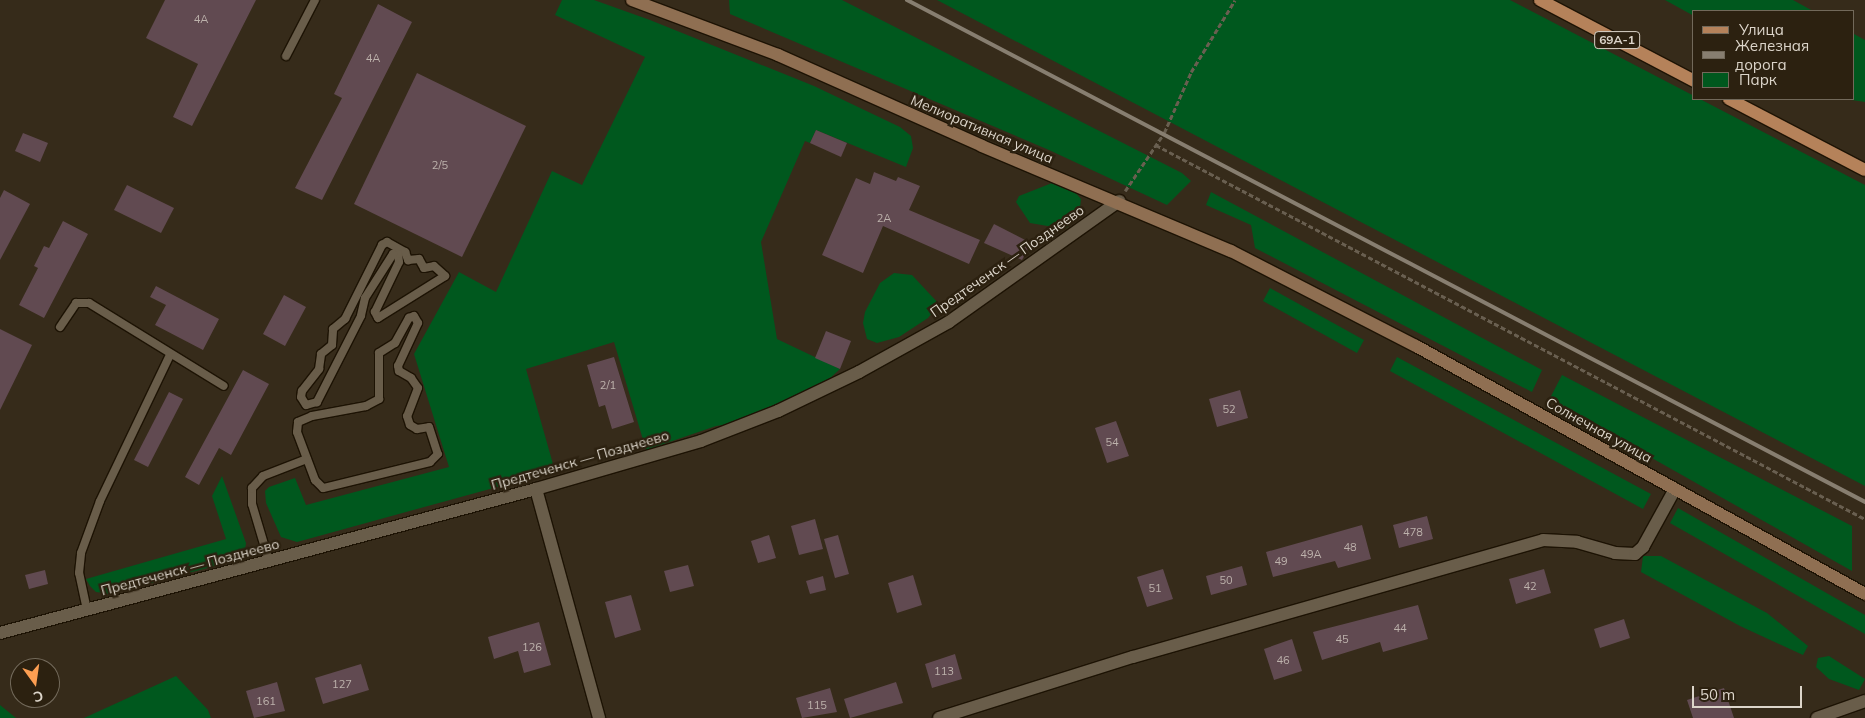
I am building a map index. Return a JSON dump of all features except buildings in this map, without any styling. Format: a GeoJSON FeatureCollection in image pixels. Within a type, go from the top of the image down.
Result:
{"type":"FeatureCollection","features":[{"type":"Feature","properties":{"kind":"main road","name":"69А-1"},"geometry":{"type":"LineString","coordinates":[[1540,0],[1692,79]]}},
{"type":"Feature","properties":{"kind":"main road"},"geometry":{"type":"LineString","coordinates":[[1730,100],[1865,170]]}},
{"type":"Feature","properties":{"kind":"street","name":"Мелиоративная улица"},"geometry":{"type":"LineString","coordinates":[[632,0],[778,56],[982,146],[1119,201],[1231,251],[1317,294]]}},
{"type":"Feature","properties":{"kind":"street","name":"Предтеченск — Позднеево"},"geometry":{"type":"LineString","coordinates":[[0,634],[536,489],[693,444],[778,411],[859,372],[978,304],[1119,201]]}},
{"type":"Feature","properties":{"kind":"street","name":"Солнечная улица"},"geometry":{"type":"LineString","coordinates":[[1317,294],[1865,594]]}},
{"type":"Feature","properties":{"kind":"street"},"geometry":{"type":"LineString","coordinates":[[536,489],[599,718]]}},
{"type":"Feature","properties":{"kind":"street"},"geometry":{"type":"LineString","coordinates":[[939,718],[1133,657],[1543,540],[1577,542],[1615,554],[1635,554],[1643,547],[1675,490]]}},
{"type":"Feature","properties":{"kind":"street"},"geometry":{"type":"LineString","coordinates":[[1817,718],[1865,701]]}},
{"type":"Feature","properties":{"kind":"lane"},"geometry":{"type":"LineString","coordinates":[[286,56],[315,0]]}},
{"type":"Feature","properties":{"kind":"lane"},"geometry":{"type":"LineString","coordinates":[[387,242],[402,249],[408,260],[419,259],[424,268],[440,269],[445,276],[440,281],[378,318],[375,312],[399,262],[398,254],[393,254],[365,298],[361,316],[317,402],[311,405],[302,401],[302,391],[319,369],[321,354],[332,345],[333,329],[345,318],[382,245],[387,242]]}},
{"type":"Feature","properties":{"kind":"lane"},"geometry":{"type":"LineString","coordinates":[[60,327],[76,303],[89,303],[170,355],[224,386]]}},
{"type":"Feature","properties":{"kind":"lane"},"geometry":{"type":"LineString","coordinates":[[409,318],[418,318],[418,323],[398,366],[400,372],[412,378],[418,388],[407,416],[410,425],[416,429],[429,427],[437,448],[435,458],[329,488],[319,485],[307,459],[297,432],[298,422],[312,416],[366,406],[379,399],[379,353],[395,343],[409,318]]}},
{"type":"Feature","properties":{"kind":"lane"},"geometry":{"type":"LineString","coordinates":[[87,610],[79,573],[82,553],[100,501],[170,355]]}},
{"type":"Feature","properties":{"kind":"lane"},"geometry":{"type":"LineString","coordinates":[[269,561],[252,504],[252,488],[263,476],[307,459]]}},
{"type":"Feature","properties":{"kind":"path"},"geometry":{"type":"LineString","coordinates":[[1119,201],[1156,145],[1191,72],[1235,0]]}},
{"type":"Feature","properties":{"kind":"path"},"geometry":{"type":"LineString","coordinates":[[1156,145],[1865,519]]}},
{"type":"Feature","properties":{"kind":"green space"},"geometry":{"type":"Polygon","coordinates":[[[562,0],[594,0],[650,20],[814,86],[900,127],[911,136],[913,148],[906,167],[816,130],[810,143],[805,141],[761,242],[777,339],[840,369],[828,380],[735,423],[716,426],[646,450],[614,342],[526,369],[555,471],[297,542],[281,537],[266,503],[265,491],[269,487],[295,478],[306,505],[449,467],[414,354],[459,272],[496,292],[552,171],[582,185],[645,57],[555,15],[562,0]]]}},
{"type":"Feature","properties":{"kind":"green space"},"geometry":{"type":"Polygon","coordinates":[[[729,0],[842,0],[1182,173],[1191,181],[1167,205],[1049,150],[730,14],[729,0]]]}},
{"type":"Feature","properties":{"kind":"green space"},"geometry":{"type":"Polygon","coordinates":[[[937,0],[1510,0],[1692,95],[1692,100],[1702,100],[1865,185],[1865,486],[937,0]]]}},
{"type":"Feature","properties":{"kind":"green space"},"geometry":{"type":"Polygon","coordinates":[[[1665,0],[1793,0],[1811,10],[1692,10],[1692,15],[1665,0]]]}},
{"type":"Feature","properties":{"kind":"green space"},"geometry":{"type":"Polygon","coordinates":[[[1855,35],[1865,40],[1865,102],[1852,100],[1855,100],[1855,35]]]}},
{"type":"Feature","properties":{"kind":"green space"},"geometry":{"type":"Polygon","coordinates":[[[1052,183],[1074,191],[1081,199],[1079,217],[1065,229],[1030,223],[1016,202],[1019,196],[1052,183]]]}},
{"type":"Feature","properties":{"kind":"green space"},"geometry":{"type":"Polygon","coordinates":[[[1211,192],[1542,370],[1532,392],[1255,248],[1251,225],[1206,205],[1211,192]]]}},
{"type":"Feature","properties":{"kind":"green space"},"geometry":{"type":"Polygon","coordinates":[[[894,273],[912,275],[939,304],[928,318],[899,337],[877,343],[867,339],[863,323],[865,312],[880,283],[894,273]]]}},
{"type":"Feature","properties":{"kind":"green space"},"geometry":{"type":"Polygon","coordinates":[[[1270,288],[1364,340],[1357,353],[1263,301],[1270,288]]]}},
{"type":"Feature","properties":{"kind":"green space"},"geometry":{"type":"Polygon","coordinates":[[[1397,357],[1651,494],[1643,509],[1390,371],[1397,357]]]}},
{"type":"Feature","properties":{"kind":"green space"},"geometry":{"type":"Polygon","coordinates":[[[1562,375],[1852,526],[1852,571],[1549,400],[1562,375]]]}},
{"type":"Feature","properties":{"kind":"green space"},"geometry":{"type":"Polygon","coordinates":[[[222,476],[246,543],[244,556],[237,560],[110,594],[96,592],[90,586],[86,579],[226,539],[212,496],[222,476]]]}},
{"type":"Feature","properties":{"kind":"green space"},"geometry":{"type":"Polygon","coordinates":[[[1678,508],[1865,615],[1865,634],[1670,523],[1678,508]]]}},
{"type":"Feature","properties":{"kind":"green space"},"geometry":{"type":"Polygon","coordinates":[[[1643,556],[1661,556],[1767,613],[1808,646],[1803,655],[1740,626],[1641,572],[1643,556]]]}},
{"type":"Feature","properties":{"kind":"green space"},"geometry":{"type":"Polygon","coordinates":[[[1829,656],[1865,679],[1859,690],[1829,679],[1816,667],[1818,658],[1829,656]]]}},
{"type":"Feature","properties":{"kind":"green space"},"geometry":{"type":"Polygon","coordinates":[[[176,676],[208,710],[211,718],[84,718],[176,676]]]}},
{"type":"Feature","properties":{"kind":"green space"},"geometry":{"type":"Polygon","coordinates":[[[0,705],[16,718],[0,718],[0,705]]]}},
{"type":"Feature","properties":{"kind":"railway"},"geometry":{"type":"LineString","coordinates":[[907,0],[1865,502]]}}]}
